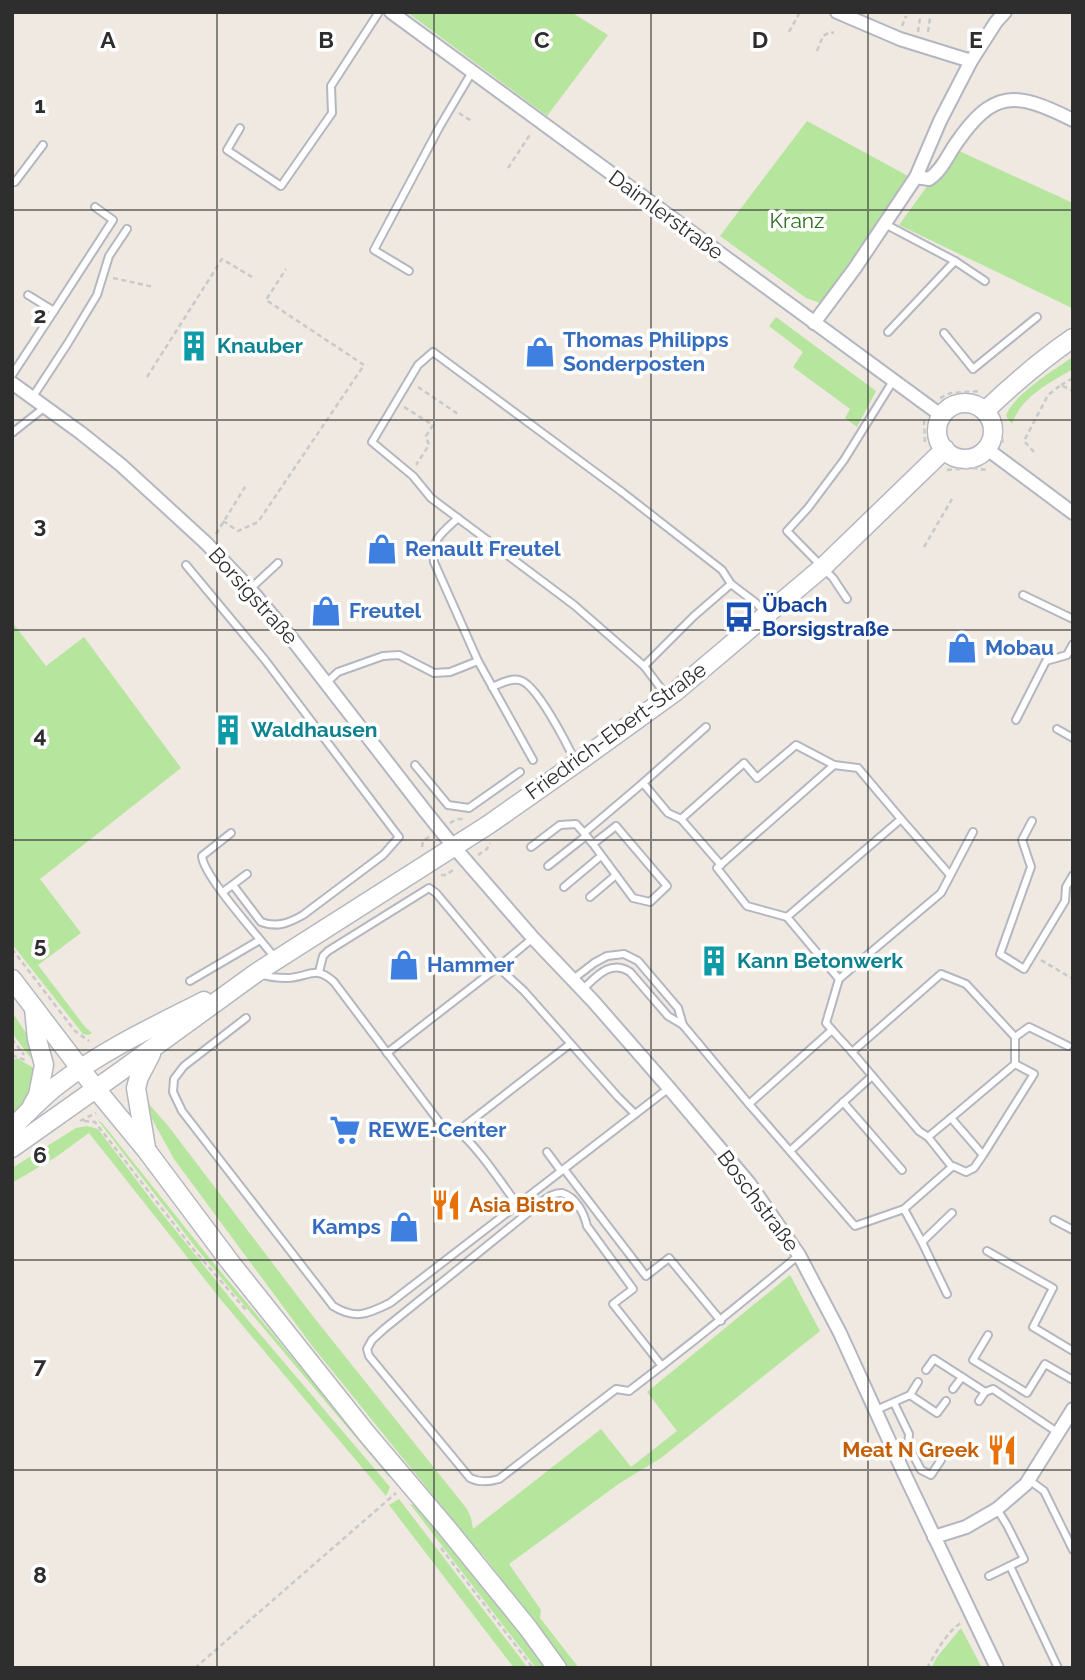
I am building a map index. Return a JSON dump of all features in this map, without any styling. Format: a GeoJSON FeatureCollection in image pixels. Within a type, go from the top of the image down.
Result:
{"type":"FeatureCollection","features":[{"type":"Feature","properties":{"kind":"main road"},"geometry":{"type":"LineString","coordinates":[[993,413],[962,403],[937,412],[940,442],[951,455],[960,458],[991,453],[993,413],[1010,386],[1073,338]]}},
{"type":"Feature","properties":{"kind":"main road","name":"Friedrich-Ebert-Straße"},"geometry":{"type":"LineString","coordinates":[[12,1147],[257,973],[454,847],[576,764],[667,697],[823,567],[945,449]]}},
{"type":"Feature","properties":{"kind":"main road","name":"Friedrich-Ebert-Straße"},"geometry":{"type":"LineString","coordinates":[[12,1128],[30,1109],[80,1069],[257,973]]}},
{"type":"Feature","properties":{"kind":"main road"},"geometry":{"type":"LineString","coordinates":[[12,979],[239,1273],[367,1434],[520,1618],[557,1668]]}},
{"type":"Feature","properties":{"kind":"main road"},"geometry":{"type":"LineString","coordinates":[[30,1109],[38,1095],[44,1065],[37,1039],[34,1008]]}},
{"type":"Feature","properties":{"kind":"main road"},"geometry":{"type":"LineString","coordinates":[[147,1151],[136,1088],[156,1046]]}},
{"type":"Feature","properties":{"kind":"street","name":"Daimlerstraße"},"geometry":{"type":"LineString","coordinates":[[391,12],[937,412]]}},
{"type":"Feature","properties":{"kind":"street"},"geometry":{"type":"LineString","coordinates":[[837,12],[900,39],[971,61]]}},
{"type":"Feature","properties":{"kind":"street"},"geometry":{"type":"LineString","coordinates":[[814,323],[916,177],[940,121],[971,61],[1005,12]]}},
{"type":"Feature","properties":{"kind":"street"},"geometry":{"type":"LineString","coordinates":[[916,177],[929,179],[937,173],[970,124],[985,109],[1003,100],[1024,100],[1046,106],[1073,120]]}},
{"type":"Feature","properties":{"kind":"street","name":"Borsigstraße"},"geometry":{"type":"LineString","coordinates":[[12,383],[121,465],[206,543],[250,589],[454,847]]}},
{"type":"Feature","properties":{"kind":"street"},"geometry":{"type":"LineString","coordinates":[[991,453],[1073,513]]}},
{"type":"Feature","properties":{"kind":"street","name":"Boschstraße"},"geometry":{"type":"LineString","coordinates":[[454,847],[669,1088],[749,1183],[799,1255],[840,1333],[998,1668]]}},
{"type":"Feature","properties":{"kind":"street"},"geometry":{"type":"LineString","coordinates":[[934,1537],[966,1527],[1008,1500],[1029,1480],[1071,1418]]}},
{"type":"Feature","properties":{"kind":"lane"},"geometry":{"type":"LineString","coordinates":[[240,128],[228,150],[281,186],[332,113],[331,86],[379,12]]}},
{"type":"Feature","properties":{"kind":"lane"},"geometry":{"type":"LineString","coordinates":[[409,271],[374,250],[472,72]]}},
{"type":"Feature","properties":{"kind":"lane"},"geometry":{"type":"LineString","coordinates":[[12,180],[15,182],[43,145]]}},
{"type":"Feature","properties":{"kind":"lane"},"geometry":{"type":"LineString","coordinates":[[12,375],[113,220],[95,208]]}},
{"type":"Feature","properties":{"kind":"lane"},"geometry":{"type":"LineString","coordinates":[[885,224],[956,261],[985,282]]}},
{"type":"Feature","properties":{"kind":"lane"},"geometry":{"type":"LineString","coordinates":[[32,398],[91,304],[110,257],[127,229]]}},
{"type":"Feature","properties":{"kind":"lane"},"geometry":{"type":"LineString","coordinates":[[888,332],[956,261]]}},
{"type":"Feature","properties":{"kind":"lane"},"geometry":{"type":"LineString","coordinates":[[28,295],[54,311]]}},
{"type":"Feature","properties":{"kind":"lane"},"geometry":{"type":"LineString","coordinates":[[944,333],[973,369],[1037,317]]}},
{"type":"Feature","properties":{"kind":"lane"},"geometry":{"type":"LineString","coordinates":[[667,697],[644,666],[574,605],[431,498],[410,474],[372,442],[418,365],[433,352],[632,499],[722,570],[731,584],[767,615]]}},
{"type":"Feature","properties":{"kind":"lane"},"geometry":{"type":"LineString","coordinates":[[847,599],[839,585],[787,531],[844,460],[894,381]]}},
{"type":"Feature","properties":{"kind":"lane"},"geometry":{"type":"LineString","coordinates":[[12,433],[46,407]]}},
{"type":"Feature","properties":{"kind":"lane"},"geometry":{"type":"LineString","coordinates":[[458,519],[434,543],[434,562],[478,661],[533,760]]}},
{"type":"Feature","properties":{"kind":"lane"},"geometry":{"type":"LineString","coordinates":[[250,589],[278,563]]}},
{"type":"Feature","properties":{"kind":"lane"},"geometry":{"type":"LineString","coordinates":[[186,565],[265,660],[399,837],[383,855],[293,921],[278,925],[261,922],[233,885]]}},
{"type":"Feature","properties":{"kind":"lane"},"geometry":{"type":"LineString","coordinates":[[644,666],[731,584]]}},
{"type":"Feature","properties":{"kind":"lane"},"geometry":{"type":"LineString","coordinates":[[1023,594],[1073,620]]}},
{"type":"Feature","properties":{"kind":"lane"},"geometry":{"type":"LineString","coordinates":[[1016,720],[1046,661],[1067,655],[1073,644]]}},
{"type":"Feature","properties":{"kind":"lane"},"geometry":{"type":"LineString","coordinates":[[326,683],[338,673],[383,656],[399,655],[434,673],[450,672],[478,661]]}},
{"type":"Feature","properties":{"kind":"lane"},"geometry":{"type":"LineString","coordinates":[[492,687],[510,680],[527,683],[535,691],[576,764]]}},
{"type":"Feature","properties":{"kind":"lane"},"geometry":{"type":"LineString","coordinates":[[548,866],[706,727]]}},
{"type":"Feature","properties":{"kind":"lane"},"geometry":{"type":"LineString","coordinates":[[1057,729],[1073,738]]}},
{"type":"Feature","properties":{"kind":"lane"},"geometry":{"type":"LineString","coordinates":[[681,819],[744,763],[757,778],[796,745],[835,765],[858,768],[950,875]]}},
{"type":"Feature","properties":{"kind":"lane"},"geometry":{"type":"LineString","coordinates":[[415,765],[448,805],[469,808],[520,772]]}},
{"type":"Feature","properties":{"kind":"lane"},"geometry":{"type":"LineString","coordinates":[[835,765],[717,868],[747,906],[787,918],[839,979]]}},
{"type":"Feature","properties":{"kind":"lane"},"geometry":{"type":"LineString","coordinates":[[643,783],[668,813],[681,819],[720,865]]}},
{"type":"Feature","properties":{"kind":"lane"},"geometry":{"type":"LineString","coordinates":[[787,918],[901,819]]}},
{"type":"Feature","properties":{"kind":"lane"},"geometry":{"type":"LineString","coordinates":[[1032,821],[1022,840],[1031,867],[1000,954],[1024,969],[1065,901],[1066,887],[1073,875]]}},
{"type":"Feature","properties":{"kind":"lane"},"geometry":{"type":"LineString","coordinates":[[531,847],[560,825],[576,824],[634,898],[650,902],[667,886],[615,826],[593,844]]}},
{"type":"Feature","properties":{"kind":"lane"},"geometry":{"type":"LineString","coordinates":[[973,832],[941,893],[839,979],[826,1023],[952,1167],[966,1172],[974,1168],[1034,1074],[1015,1064]]}},
{"type":"Feature","properties":{"kind":"lane"},"geometry":{"type":"LineString","coordinates":[[231,833],[202,856],[202,862],[276,960]]}},
{"type":"Feature","properties":{"kind":"lane"},"geometry":{"type":"LineString","coordinates":[[564,887],[601,856]]}},
{"type":"Feature","properties":{"kind":"lane"},"geometry":{"type":"LineString","coordinates":[[223,892],[247,874]]}},
{"type":"Feature","properties":{"kind":"lane"},"geometry":{"type":"LineString","coordinates":[[590,897],[616,875]]}},
{"type":"Feature","properties":{"kind":"lane"},"geometry":{"type":"LineString","coordinates":[[319,972],[323,956],[328,951],[429,888],[498,967],[524,991],[635,1114]]}},
{"type":"Feature","properties":{"kind":"lane"},"geometry":{"type":"LineString","coordinates":[[1065,901],[1073,906]]}},
{"type":"Feature","properties":{"kind":"lane"},"geometry":{"type":"LineString","coordinates":[[387,1052],[533,938]]}},
{"type":"Feature","properties":{"kind":"lane"},"geometry":{"type":"LineString","coordinates":[[190,981],[260,940]]}},
{"type":"Feature","properties":{"kind":"lane"},"geometry":{"type":"LineString","coordinates":[[572,980],[594,962],[607,956],[624,954],[638,961],[678,1008],[683,1025]]}},
{"type":"Feature","properties":{"kind":"lane"},"geometry":{"type":"LineString","coordinates":[[582,990],[602,971],[623,967],[630,972],[668,1016],[683,1025],[855,1226],[904,1209],[952,1167]]}},
{"type":"Feature","properties":{"kind":"lane"},"geometry":{"type":"LineString","coordinates":[[257,973],[271,978],[290,978],[319,972],[328,976],[440,1123],[463,1135],[517,1204]]}},
{"type":"Feature","properties":{"kind":"lane"},"geometry":{"type":"LineString","coordinates":[[852,1052],[941,974],[966,984],[1015,1037],[1015,1064],[928,1138]]}},
{"type":"Feature","properties":{"kind":"lane"},"geometry":{"type":"LineString","coordinates":[[246,1018],[184,1066],[174,1079],[173,1091],[182,1111],[333,1306],[345,1313],[359,1315],[373,1312],[390,1303],[669,1088]]}},
{"type":"Feature","properties":{"kind":"lane"},"geometry":{"type":"LineString","coordinates":[[1015,1037],[1029,1027],[1068,1046]]}},
{"type":"Feature","properties":{"kind":"lane"},"geometry":{"type":"LineString","coordinates":[[749,1104],[832,1030]]}},
{"type":"Feature","properties":{"kind":"lane"},"geometry":{"type":"LineString","coordinates":[[458,1131],[570,1044]]}},
{"type":"Feature","properties":{"kind":"lane"},"geometry":{"type":"LineString","coordinates":[[790,1151],[872,1076]]}},
{"type":"Feature","properties":{"kind":"lane"},"geometry":{"type":"LineString","coordinates":[[843,1102],[902,1170]]}},
{"type":"Feature","properties":{"kind":"lane"},"geometry":{"type":"LineString","coordinates":[[951,1118],[983,1155]]}},
{"type":"Feature","properties":{"kind":"lane"},"geometry":{"type":"LineString","coordinates":[[547,1152],[646,1276],[669,1258],[720,1321]]}},
{"type":"Feature","properties":{"kind":"lane"},"geometry":{"type":"LineString","coordinates":[[662,1366],[613,1304],[633,1289],[587,1226],[584,1214],[573,1200],[562,1193],[552,1194],[540,1203],[384,1329],[367,1349],[369,1356],[470,1478],[477,1482],[491,1481],[499,1479],[616,1389],[629,1391],[662,1366],[720,1321],[799,1255]]}},
{"type":"Feature","properties":{"kind":"lane"},"geometry":{"type":"LineString","coordinates":[[904,1209],[947,1294]]}},
{"type":"Feature","properties":{"kind":"lane"},"geometry":{"type":"LineString","coordinates":[[922,1242],[952,1213]]}},
{"type":"Feature","properties":{"kind":"lane"},"geometry":{"type":"LineString","coordinates":[[1054,1220],[1073,1230]]}},
{"type":"Feature","properties":{"kind":"lane"},"geometry":{"type":"LineString","coordinates":[[987,1251],[1054,1288],[1033,1327],[1073,1351]]}},
{"type":"Feature","properties":{"kind":"lane"},"geometry":{"type":"LineString","coordinates":[[988,1335],[974,1360],[1027,1394],[1045,1364],[1073,1380]]}},
{"type":"Feature","properties":{"kind":"lane"},"geometry":{"type":"LineString","coordinates":[[926,1370],[934,1359],[985,1392]]}},
{"type":"Feature","properties":{"kind":"lane"},"geometry":{"type":"LineString","coordinates":[[954,1389],[962,1377]]}},
{"type":"Feature","properties":{"kind":"lane"},"geometry":{"type":"LineString","coordinates":[[876,1410],[910,1395],[918,1382]]}},
{"type":"Feature","properties":{"kind":"lane"},"geometry":{"type":"LineString","coordinates":[[979,1401],[985,1392],[993,1388],[1059,1433]]}},
{"type":"Feature","properties":{"kind":"lane"},"geometry":{"type":"LineString","coordinates":[[910,1395],[937,1413],[946,1401]]}},
{"type":"Feature","properties":{"kind":"lane"},"geometry":{"type":"LineString","coordinates":[[894,1403],[909,1434],[908,1444],[921,1470],[931,1475],[941,1460]]}},
{"type":"Feature","properties":{"kind":"lane"},"geometry":{"type":"LineString","coordinates":[[1029,1480],[1044,1492],[1073,1550]]}},
{"type":"Feature","properties":{"kind":"lane"},"geometry":{"type":"LineString","coordinates":[[989,1576],[1024,1559],[997,1509]]}},
{"type":"Feature","properties":{"kind":"lane"},"geometry":{"type":"LineString","coordinates":[[1010,1566],[1058,1668]]}},
{"type":"Feature","properties":{"kind":"path"},"geometry":{"type":"LineString","coordinates":[[789,32],[800,12]]}},
{"type":"Feature","properties":{"kind":"path"},"geometry":{"type":"LineString","coordinates":[[817,51],[823,36],[834,33]]}},
{"type":"Feature","properties":{"kind":"path"},"geometry":{"type":"LineString","coordinates":[[450,108],[473,122]]}},
{"type":"Feature","properties":{"kind":"path"},"geometry":{"type":"LineString","coordinates":[[508,168],[539,122]]}},
{"type":"Feature","properties":{"kind":"path"},"geometry":{"type":"LineString","coordinates":[[148,377],[222,259],[252,277]]}},
{"type":"Feature","properties":{"kind":"path"},"geometry":{"type":"LineString","coordinates":[[223,522],[237,531],[258,522],[364,365],[266,300],[286,269]]}},
{"type":"Feature","properties":{"kind":"path"},"geometry":{"type":"LineString","coordinates":[[104,276],[154,287]]}},
{"type":"Feature","properties":{"kind":"path"},"geometry":{"type":"LineString","coordinates":[[1034,452],[1024,441],[1048,395],[1073,378]]}},
{"type":"Feature","properties":{"kind":"path"},"geometry":{"type":"LineString","coordinates":[[408,380],[458,414]]}},
{"type":"Feature","properties":{"kind":"path"},"geometry":{"type":"LineString","coordinates":[[1061,385],[1073,391]]}},
{"type":"Feature","properties":{"kind":"path"},"geometry":{"type":"LineString","coordinates":[[924,450],[924,418],[937,412],[942,396],[984,391]]}},
{"type":"Feature","properties":{"kind":"path"},"geometry":{"type":"LineString","coordinates":[[396,401],[433,425],[426,436],[429,445],[410,474]]}},
{"type":"Feature","properties":{"kind":"path"},"geometry":{"type":"LineString","coordinates":[[991,453],[1004,444],[999,423],[993,413]]}},
{"type":"Feature","properties":{"kind":"path"},"geometry":{"type":"LineString","coordinates":[[206,543],[215,534],[245,487]]}},
{"type":"Feature","properties":{"kind":"path"},"geometry":{"type":"LineString","coordinates":[[924,547],[952,499]]}},
{"type":"Feature","properties":{"kind":"path"},"geometry":{"type":"LineString","coordinates":[[422,849],[423,841],[457,819],[468,819]]}},
{"type":"Feature","properties":{"kind":"path"},"geometry":{"type":"LineString","coordinates":[[12,949],[75,1031],[95,1042]]}},
{"type":"Feature","properties":{"kind":"path"},"geometry":{"type":"LineString","coordinates":[[1032,955],[1073,979]]}},
{"type":"Feature","properties":{"kind":"path"},"geometry":{"type":"LineString","coordinates":[[12,1055],[28,1061]]}},
{"type":"Feature","properties":{"kind":"path"},"geometry":{"type":"LineString","coordinates":[[195,1668],[409,1482]]}},
{"type":"Feature","properties":{"kind":"path"},"geometry":{"type":"LineString","coordinates":[[927,1668],[956,1626],[973,1615]]}},
{"type":"Feature","properties":{"kind":"green space"},"geometry":{"type":"Polygon","coordinates":[[[407,12],[571,12],[608,35],[547,116],[407,12]]]}},
{"type":"Feature","properties":{"kind":"green space","name":"Kranz"},"geometry":{"type":"Polygon","coordinates":[[[807,121],[908,176],[906,184],[820,303],[806,298],[720,236],[807,121]]]}},
{"type":"Feature","properties":{"kind":"green space"},"geometry":{"type":"Polygon","coordinates":[[[959,151],[1073,203],[1072,308],[899,225],[928,185],[941,177],[959,151]]]}},
{"type":"Feature","properties":{"kind":"green space"},"geometry":{"type":"Polygon","coordinates":[[[776,317],[876,391],[857,427],[845,418],[850,409],[793,367],[803,352],[769,326],[776,317]]]}},
{"type":"Feature","properties":{"kind":"green space"},"geometry":{"type":"Polygon","coordinates":[[[1073,357],[1073,369],[1029,398],[1016,414],[1012,424],[1006,416],[1016,400],[1073,357]]]}},
{"type":"Feature","properties":{"kind":"green space"},"geometry":{"type":"Polygon","coordinates":[[[12,622],[46,666],[84,637],[181,768],[40,879],[81,933],[38,965],[92,1033],[88,1035],[83,1034],[12,944],[12,622]]]}},
{"type":"Feature","properties":{"kind":"green space"},"geometry":{"type":"Polygon","coordinates":[[[12,1012],[34,1045],[35,1061],[12,1033],[12,1012]]]}},
{"type":"Feature","properties":{"kind":"green space"},"geometry":{"type":"Polygon","coordinates":[[[17,1058],[35,1069],[33,1097],[12,1122],[12,1061],[17,1058]]]}},
{"type":"Feature","properties":{"kind":"green space"},"geometry":{"type":"Polygon","coordinates":[[[148,1103],[467,1509],[473,1529],[601,1429],[631,1467],[677,1431],[647,1392],[790,1275],[820,1331],[661,1458],[620,1483],[509,1564],[541,1610],[540,1618],[579,1668],[569,1668],[483,1555],[463,1537],[465,1535],[313,1347],[174,1159],[152,1119],[148,1103]]]}},
{"type":"Feature","properties":{"kind":"green space"},"geometry":{"type":"Polygon","coordinates":[[[97,1119],[389,1473],[389,1477],[196,1248],[97,1119]]]}},
{"type":"Feature","properties":{"kind":"green space"},"geometry":{"type":"Polygon","coordinates":[[[87,1126],[98,1129],[242,1313],[390,1487],[386,1496],[222,1301],[89,1133],[56,1157],[12,1183],[12,1168],[76,1128],[87,1126]]]}},
{"type":"Feature","properties":{"kind":"green space"},"geometry":{"type":"Polygon","coordinates":[[[399,1499],[528,1668],[514,1668],[389,1505],[399,1499]]]}},
{"type":"Feature","properties":{"kind":"green space"},"geometry":{"type":"Polygon","coordinates":[[[410,1504],[418,1506],[545,1668],[536,1668],[410,1504]]]}},
{"type":"Feature","properties":{"kind":"green space"},"geometry":{"type":"Polygon","coordinates":[[[961,1628],[982,1668],[931,1668],[937,1657],[961,1628]]]}},
{"type":"Feature","properties":{"kind":"place","name":"Knauber"},"geometry":{"type":"Point","coordinates":[194,346]}},
{"type":"Feature","properties":{"kind":"place","name":"Thomas Philipps Sonderposten"},"geometry":{"type":"Point","coordinates":[540,352]}},
{"type":"Feature","properties":{"kind":"place","name":"Renault Freutel"},"geometry":{"type":"Point","coordinates":[382,549]}},
{"type":"Feature","properties":{"kind":"place","name":"Freutel"},"geometry":{"type":"Point","coordinates":[326,611]}},
{"type":"Feature","properties":{"kind":"place","name":"Übach Borsigstraße"},"geometry":{"type":"Point","coordinates":[739,617]}},
{"type":"Feature","properties":{"kind":"place","name":"Mobau"},"geometry":{"type":"Point","coordinates":[962,648]}},
{"type":"Feature","properties":{"kind":"place","name":"Waldhausen"},"geometry":{"type":"Point","coordinates":[228,730]}},
{"type":"Feature","properties":{"kind":"place","name":"Kann Betonwerk"},"geometry":{"type":"Point","coordinates":[714,961]}},
{"type":"Feature","properties":{"kind":"place","name":"Hammer"},"geometry":{"type":"Point","coordinates":[404,965]}},
{"type":"Feature","properties":{"kind":"place","name":"REWE-Center"},"geometry":{"type":"Point","coordinates":[345,1130]}},
{"type":"Feature","properties":{"kind":"place","name":"Asia Bistro"},"geometry":{"type":"Point","coordinates":[446,1205]}},
{"type":"Feature","properties":{"kind":"place","name":"Kamps"},"geometry":{"type":"Point","coordinates":[404,1227]}},
{"type":"Feature","properties":{"kind":"place","name":"Meat N Greek"},"geometry":{"type":"Point","coordinates":[1002,1450]}}]}
